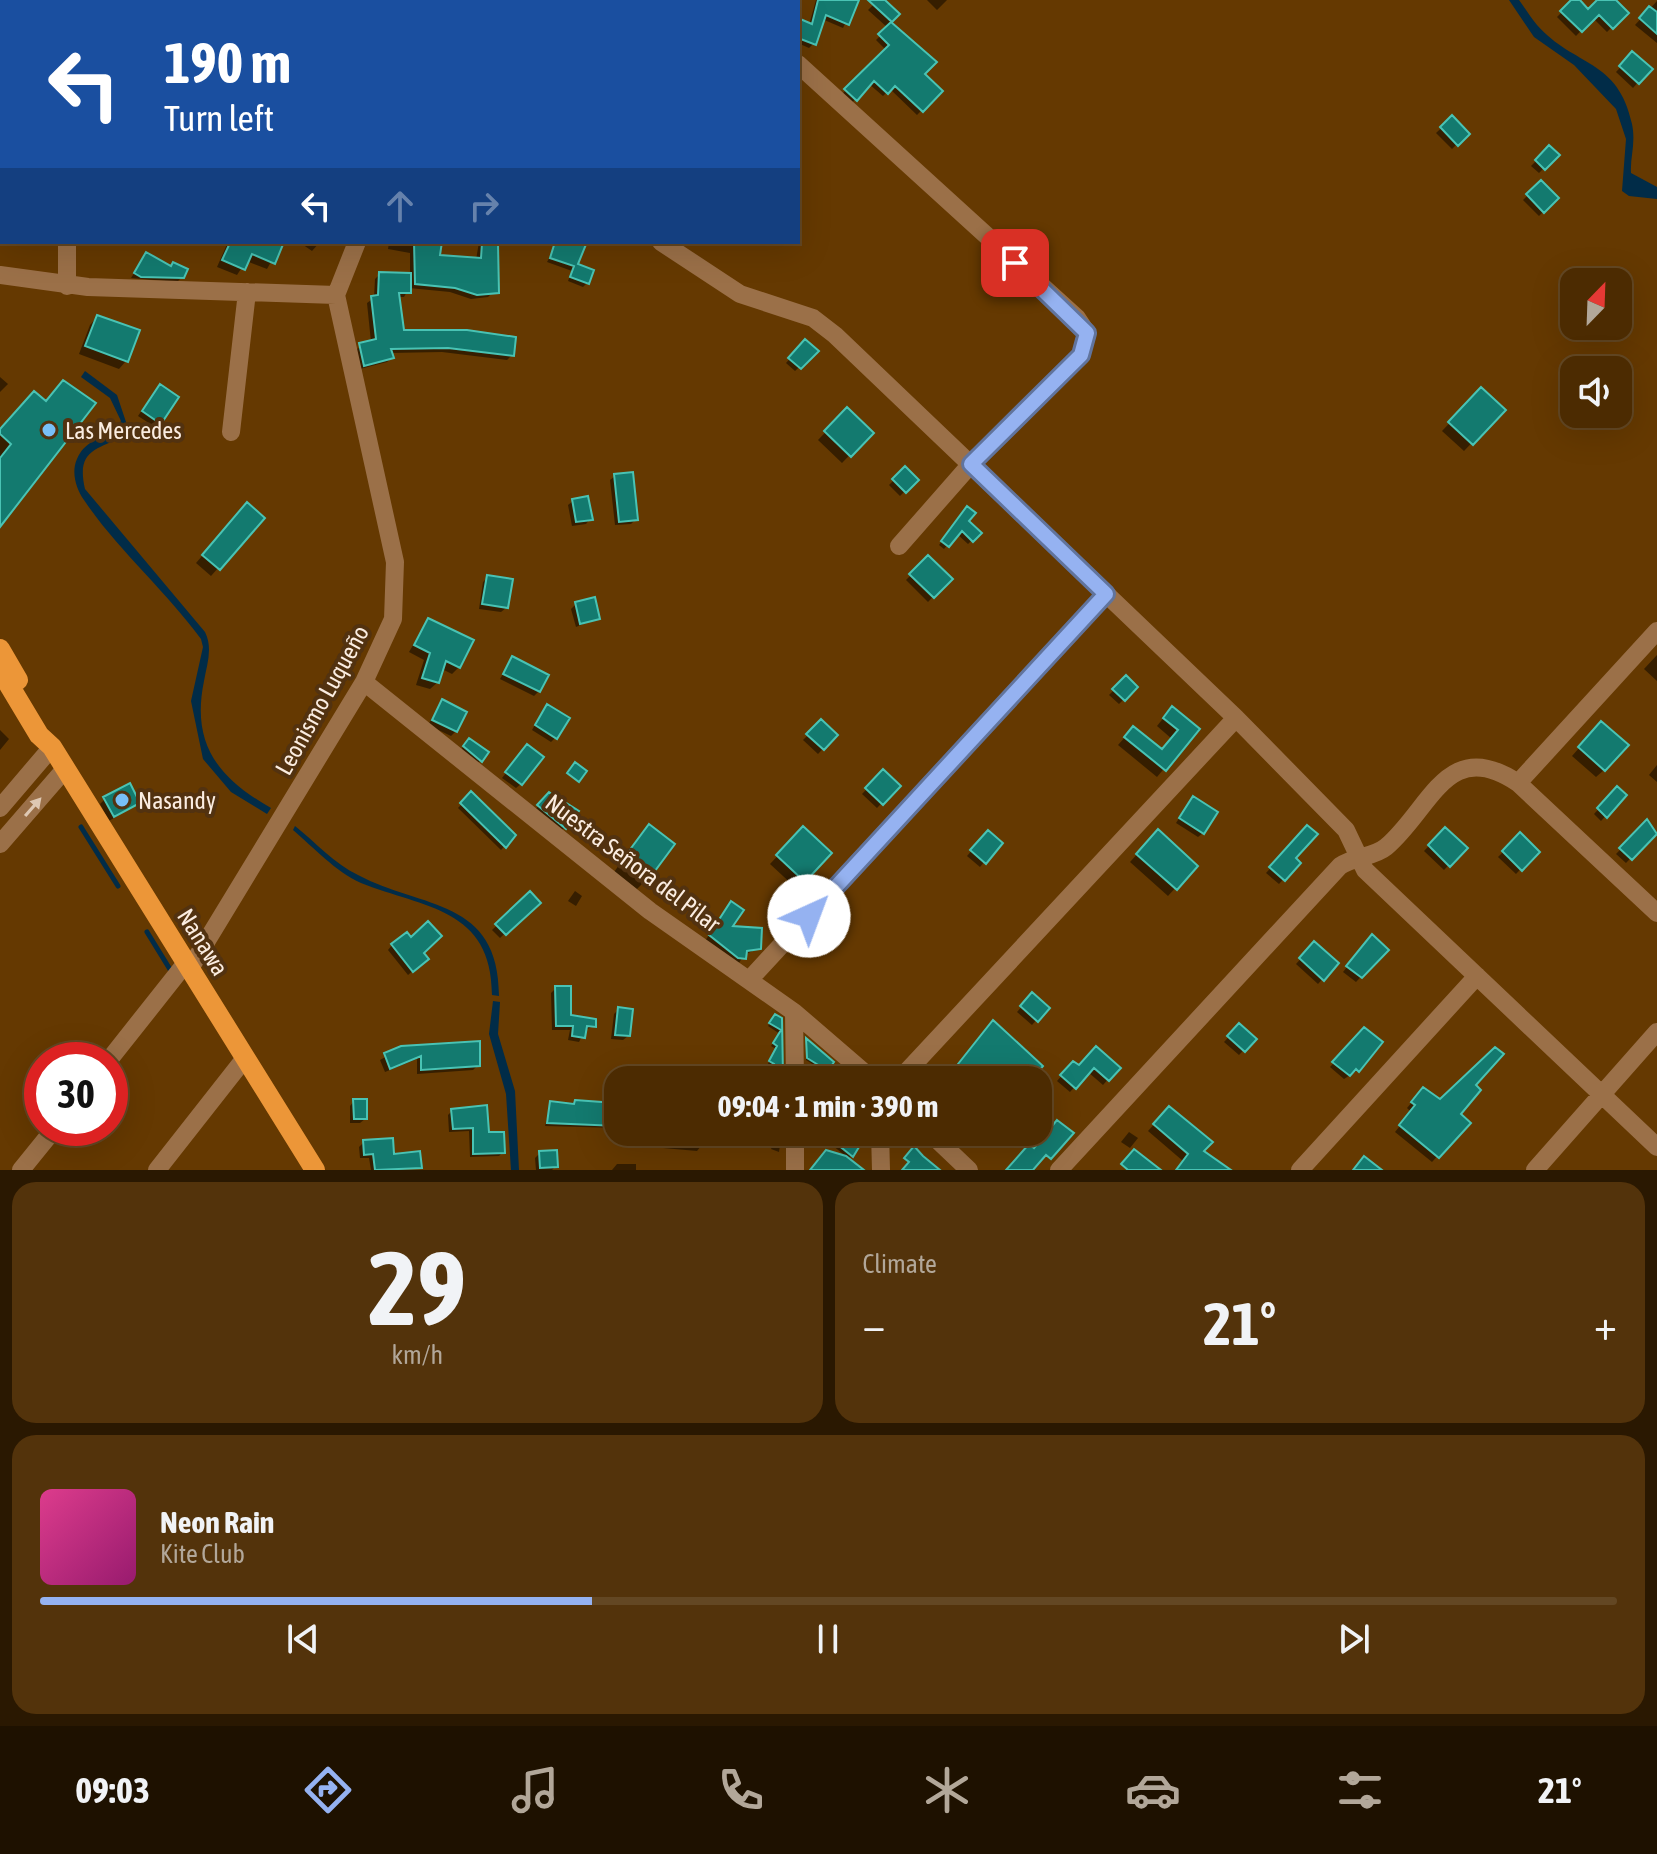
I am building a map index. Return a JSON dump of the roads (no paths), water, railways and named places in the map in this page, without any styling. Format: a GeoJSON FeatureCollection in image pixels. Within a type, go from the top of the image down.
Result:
{"type":"FeatureCollection","features":[{"type":"Feature","properties":{"kind":"main road","name":"Nanawa"},"geometry":{"type":"LineString","coordinates":[[0,649],[48,729],[50,744]]}},
{"type":"Feature","properties":{"kind":"main road","name":"Nanawa"},"geometry":{"type":"LineString","coordinates":[[0,670],[39,735],[50,744],[315,1170]]}},
{"type":"Feature","properties":{"kind":"street"},"geometry":{"type":"LineString","coordinates":[[800,66],[1077,318],[1087,333],[1081,355],[971,464],[899,546]]}},
{"type":"Feature","properties":{"kind":"street"},"geometry":{"type":"LineString","coordinates":[[67,244],[67,286]]}},
{"type":"Feature","properties":{"kind":"street"},"geometry":{"type":"LineString","coordinates":[[0,275],[67,286],[336,295],[356,244]]}},
{"type":"Feature","properties":{"kind":"street"},"geometry":{"type":"LineString","coordinates":[[664,244],[740,294],[791,309],[823,325],[1236,718],[1346,830],[1365,870],[1657,1147]]}},
{"type":"Feature","properties":{"kind":"street"},"geometry":{"type":"LineString","coordinates":[[231,432],[247,292]]}},
{"type":"Feature","properties":{"kind":"street","name":"Leonismo Luqueño"},"geometry":{"type":"LineString","coordinates":[[124,1042],[187,967],[364,682],[387,637],[397,585],[336,295]]}},
{"type":"Feature","properties":{"kind":"street"},"geometry":{"type":"LineString","coordinates":[[750,979],[1106,594]]}},
{"type":"Feature","properties":{"kind":"street"},"geometry":{"type":"LineString","coordinates":[[1518,783],[1657,631]]}},
{"type":"Feature","properties":{"kind":"street","name":"Nuestra Señora del Pilar"},"geometry":{"type":"LineString","coordinates":[[364,682],[650,911],[750,979],[857,1066]]}},
{"type":"Feature","properties":{"kind":"street"},"geometry":{"type":"LineString","coordinates":[[912,1066],[1236,718]]}},
{"type":"Feature","properties":{"kind":"street"},"geometry":{"type":"LineString","coordinates":[[0,808],[50,744]]}},
{"type":"Feature","properties":{"kind":"street"},"geometry":{"type":"LineString","coordinates":[[1059,1170],[1340,866],[1356,856],[1384,849],[1443,782],[1460,769],[1478,765],[1502,772],[1518,783],[1657,913]]}},
{"type":"Feature","properties":{"kind":"street"},"geometry":{"type":"LineString","coordinates":[[0,844],[65,769]]}},
{"type":"Feature","properties":{"kind":"street"},"geometry":{"type":"LineString","coordinates":[[1300,1170],[1477,976]]}},
{"type":"Feature","properties":{"kind":"street"},"geometry":{"type":"LineString","coordinates":[[794,1012],[795,1066]]}},
{"type":"Feature","properties":{"kind":"street"},"geometry":{"type":"LineString","coordinates":[[1535,1170],[1657,1032]]}},
{"type":"Feature","properties":{"kind":"street"},"geometry":{"type":"LineString","coordinates":[[157,1170],[245,1058]]}},
{"type":"Feature","properties":{"kind":"street"},"geometry":{"type":"LineString","coordinates":[[21,1170],[40,1146]]}},
{"type":"Feature","properties":{"kind":"street"},"geometry":{"type":"LineString","coordinates":[[795,1146],[795,1170]]}},
{"type":"Feature","properties":{"kind":"street"},"geometry":{"type":"LineString","coordinates":[[880,1146],[881,1170]]}},
{"type":"Feature","properties":{"kind":"street"},"geometry":{"type":"LineString","coordinates":[[944,1146],[969,1170]]}},
{"type":"Feature","properties":{"kind":"water"},"geometry":{"type":"Polygon","coordinates":[[[1509,0],[1519,0],[1551,39],[1606,75],[1616,87],[1632,124],[1631,173],[1657,187],[1657,199],[1629,196],[1622,191],[1626,139],[1616,109],[1574,65],[1534,37],[1509,0]]]}},
{"type":"Feature","properties":{"kind":"water"},"geometry":{"type":"Polygon","coordinates":[[[85,371],[117,395],[128,428],[124,436],[97,449],[86,459],[83,466],[85,489],[205,632],[209,650],[201,703],[206,741],[223,771],[252,797],[271,808],[267,814],[231,792],[203,759],[191,701],[203,647],[201,639],[111,535],[79,491],[74,469],[80,453],[94,441],[116,430],[121,421],[110,398],[81,377],[85,371]]]}},
{"type":"Feature","properties":{"kind":"water"},"geometry":{"type":"Polygon","coordinates":[[[295,826],[350,870],[382,886],[431,902],[471,924],[486,941],[496,964],[499,996],[492,995],[489,966],[480,944],[467,928],[430,906],[352,878],[293,830],[295,826]]]}},
{"type":"Feature","properties":{"kind":"water"},"geometry":{"type":"Polygon","coordinates":[[[493,1001],[500,1002],[498,1034],[515,1091],[519,1170],[511,1170],[506,1094],[489,1034],[493,1001]]]}},
{"type":"Feature","properties":{"kind":"waterway"},"geometry":{"type":"LineString","coordinates":[[81,827],[118,886]]}},
{"type":"Feature","properties":{"kind":"waterway"},"geometry":{"type":"LineString","coordinates":[[147,932],[171,971]]}},
{"type":"Feature","properties":{"kind":"place","name":"Las Mercedes"},"geometry":{"type":"Point","coordinates":[49,430]}},
{"type":"Feature","properties":{"kind":"place","name":"Nasandy"},"geometry":{"type":"Point","coordinates":[122,800]}}]}
